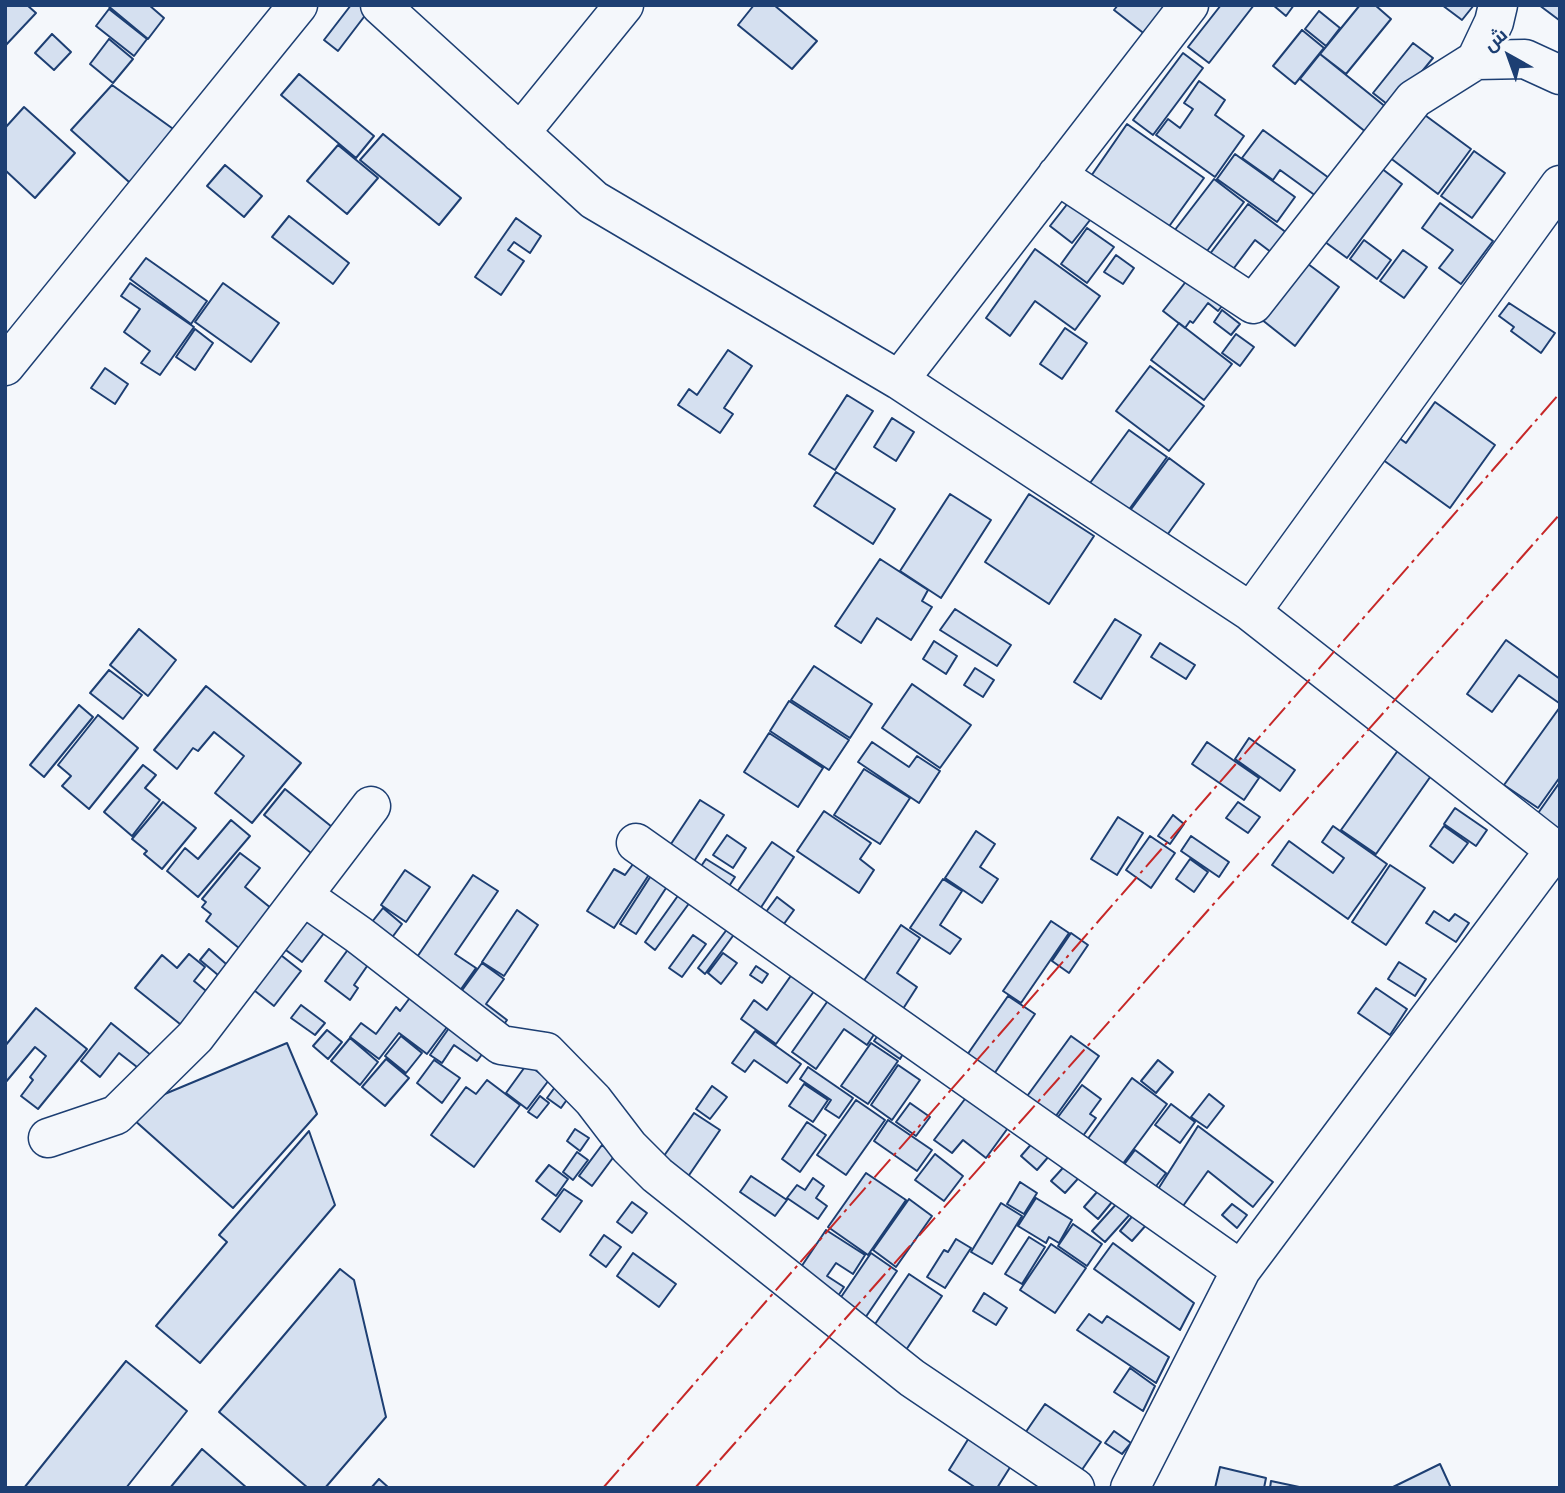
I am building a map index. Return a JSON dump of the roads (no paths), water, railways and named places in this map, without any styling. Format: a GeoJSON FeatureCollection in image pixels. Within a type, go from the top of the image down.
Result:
{"type":"FeatureCollection","features":[{"type":"Feature","properties":{"kind":"street"},"geometry":{"type":"LineString","coordinates":[[5,366],[298,5]]}},
{"type":"Feature","properties":{"kind":"street"},"geometry":{"type":"LineString","coordinates":[[380,5],[594,200],[899,380],[1251,612],[1557,853],[1241,1270],[1130,1488]]}},
{"type":"Feature","properties":{"kind":"street"},"geometry":{"type":"LineString","coordinates":[[520,133],[624,5]]}},
{"type":"Feature","properties":{"kind":"street"},"geometry":{"type":"LineString","coordinates":[[899,380],[1189,5]]}},
{"type":"Feature","properties":{"kind":"street"},"geometry":{"type":"LineString","coordinates":[[1476,60],[1494,22],[1498,5]]}},
{"type":"Feature","properties":{"kind":"street"},"geometry":{"type":"LineString","coordinates":[[1057,175],[1253,304],[1414,99],[1476,60],[1525,59],[1560,75]]}},
{"type":"Feature","properties":{"kind":"street"},"geometry":{"type":"LineString","coordinates":[[1251,612],[1560,185]]}},
{"type":"Feature","properties":{"kind":"street"},"geometry":{"type":"LineString","coordinates":[[48,1138],[116,1115],[195,1037],[371,806]]}},
{"type":"Feature","properties":{"kind":"street"},"geometry":{"type":"LineString","coordinates":[[636,843],[1241,1270]]}},
{"type":"Feature","properties":{"kind":"street"},"geometry":{"type":"LineString","coordinates":[[304,897],[359,935],[501,1045],[546,1052],[593,1100],[629,1147],[657,1175],[912,1378],[1075,1488]]}}]}
